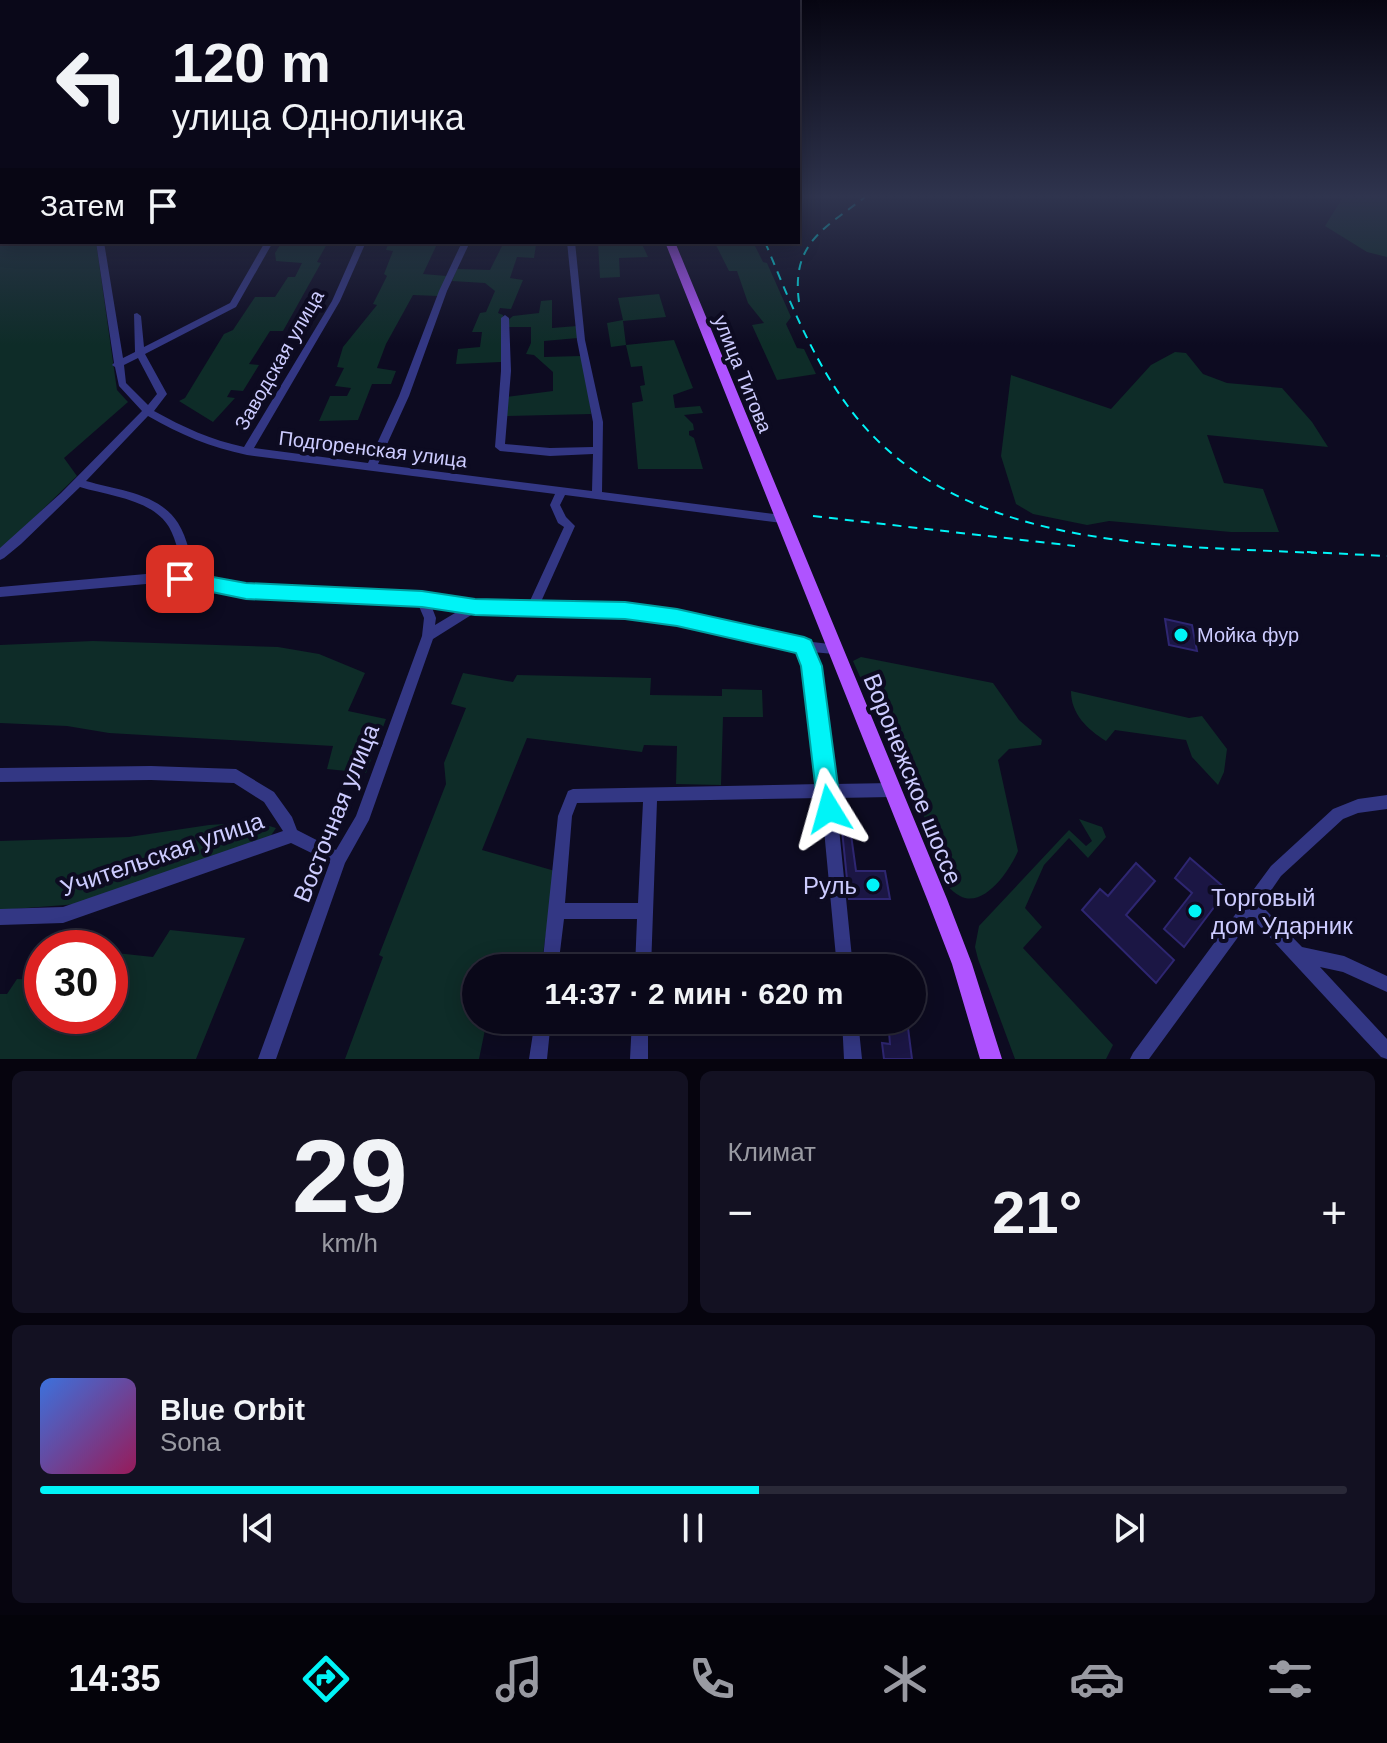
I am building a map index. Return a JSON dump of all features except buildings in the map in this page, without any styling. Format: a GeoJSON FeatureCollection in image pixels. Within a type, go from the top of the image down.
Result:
{"type":"FeatureCollection","features":[{"type":"Feature","properties":{"kind":"main road","name":"улица Титова"},"geometry":{"type":"LineString","coordinates":[[672,246],[782,519]]}},
{"type":"Feature","properties":{"kind":"main road","name":"Воронежское шоссе"},"geometry":{"type":"LineString","coordinates":[[782,519],[962,964],[991,1059]]}},
{"type":"Feature","properties":{"kind":"street","name":"Подгоренская улица"},"geometry":{"type":"LineString","coordinates":[[101,246],[122,384],[150,413],[197,439],[247,451],[782,519]]}},
{"type":"Feature","properties":{"kind":"street"},"geometry":{"type":"LineString","coordinates":[[117,365],[233,305],[266,246]]}},
{"type":"Feature","properties":{"kind":"street","name":"Заводская улица"},"geometry":{"type":"LineString","coordinates":[[247,451],[336,301],[360,246]]}},
{"type":"Feature","properties":{"kind":"street"},"geometry":{"type":"LineString","coordinates":[[371,467],[404,396],[443,291],[464,246]]}},
{"type":"Feature","properties":{"kind":"street"},"geometry":{"type":"LineString","coordinates":[[571,246],[581,340],[598,422],[597,496]]}},
{"type":"Feature","properties":{"kind":"street"},"geometry":{"type":"LineString","coordinates":[[0,555],[150,413],[162,394],[140,354],[137,316]]}},
{"type":"Feature","properties":{"kind":"street"},"geometry":{"type":"LineString","coordinates":[[505,318],[506,371],[500,447],[550,452],[598,450]]}},
{"type":"Feature","properties":{"kind":"street"},"geometry":{"type":"LineString","coordinates":[[79,483],[132,496],[163,514],[178,536],[192,580]]}},
{"type":"Feature","properties":{"kind":"street"},"geometry":{"type":"LineString","coordinates":[[533,607],[570,526],[562,520],[555,505],[561,492]]}},
{"type":"Feature","properties":{"kind":"street"},"geometry":{"type":"LineString","coordinates":[[0,592],[146,579],[192,580],[246,591],[422,599],[475,607],[625,611],[677,618],[804,646],[834,649]]}},
{"type":"Feature","properties":{"kind":"street"},"geometry":{"type":"LineString","coordinates":[[422,599],[430,618],[428,636]]}},
{"type":"Feature","properties":{"kind":"street"},"geometry":{"type":"LineString","coordinates":[[428,636],[475,607]]}},
{"type":"Feature","properties":{"kind":"street","name":"Восточная улица"},"geometry":{"type":"LineString","coordinates":[[267,1059],[339,859],[362,820],[428,636]]}},
{"type":"Feature","properties":{"kind":"street"},"geometry":{"type":"LineString","coordinates":[[804,646],[811,666],[844,954]]}},
{"type":"Feature","properties":{"kind":"street","name":"Учительская улица"},"geometry":{"type":"LineString","coordinates":[[0,775],[151,773],[236,776],[269,797],[287,822],[292,835],[339,859]]}},
{"type":"Feature","properties":{"kind":"street"},"geometry":{"type":"LineString","coordinates":[[552,954],[565,816],[573,796],[892,790]]}},
{"type":"Feature","properties":{"kind":"street"},"geometry":{"type":"LineString","coordinates":[[643,954],[650,795]]}},
{"type":"Feature","properties":{"kind":"street"},"geometry":{"type":"LineString","coordinates":[[1139,1059],[1276,871],[1338,814],[1358,806],[1387,802]]}},
{"type":"Feature","properties":{"kind":"street","name":"Учительская улица"},"geometry":{"type":"LineString","coordinates":[[0,917],[63,915],[292,835]]}},
{"type":"Feature","properties":{"kind":"street"},"geometry":{"type":"LineString","coordinates":[[1252,907],[1301,955],[1344,1008],[1387,1051]]}},
{"type":"Feature","properties":{"kind":"street"},"geometry":{"type":"LineString","coordinates":[[557,911],[645,911]]}},
{"type":"Feature","properties":{"kind":"street"},"geometry":{"type":"LineString","coordinates":[[1301,955],[1344,964],[1387,984]]}},
{"type":"Feature","properties":{"kind":"street"},"geometry":{"type":"LineString","coordinates":[[538,1059],[541,1034]]}},
{"type":"Feature","properties":{"kind":"street"},"geometry":{"type":"LineString","coordinates":[[639,1059],[640,1034]]}},
{"type":"Feature","properties":{"kind":"street"},"geometry":{"type":"LineString","coordinates":[[851,1034],[853,1059]]}},
{"type":"Feature","properties":{"kind":"green space"},"geometry":{"type":"Polygon","coordinates":[[[0,246],[97,246],[117,390],[128,402],[64,458],[77,476],[0,551],[0,246]]]}},
{"type":"Feature","properties":{"kind":"green space"},"geometry":{"type":"Polygon","coordinates":[[[279,246],[326,246],[317,262],[321,263],[283,331],[270,331],[249,364],[259,365],[243,391],[231,390],[227,397],[235,398],[213,422],[179,401],[185,398],[224,334],[233,330],[255,297],[275,297],[288,277],[295,277],[302,263],[276,261],[275,253],[279,246]]]}},
{"type":"Feature","properties":{"kind":"green space"},"geometry":{"type":"Polygon","coordinates":[[[387,246],[436,246],[423,274],[447,276],[438,296],[413,295],[386,344],[377,368],[396,371],[391,384],[372,384],[358,420],[319,421],[330,396],[347,396],[351,388],[335,386],[344,368],[337,367],[343,347],[377,305],[373,304],[387,276],[384,274],[393,251],[386,250],[387,246]]]}},
{"type":"Feature","properties":{"kind":"green space"},"geometry":{"type":"Polygon","coordinates":[[[502,246],[536,246],[534,258],[517,257],[510,278],[523,280],[511,309],[500,308],[498,313],[503,315],[501,362],[456,364],[458,349],[480,347],[482,332],[472,332],[480,313],[486,312],[495,291],[485,283],[452,281],[457,269],[490,270],[502,246]]]}},
{"type":"Feature","properties":{"kind":"green space"},"geometry":{"type":"Polygon","coordinates":[[[598,246],[643,246],[648,257],[619,258],[620,277],[600,278],[598,246]]]}},
{"type":"Feature","properties":{"kind":"green space"},"geometry":{"type":"Polygon","coordinates":[[[717,246],[755,246],[763,262],[767,263],[791,317],[786,324],[797,348],[804,349],[816,374],[777,380],[752,325],[764,323],[748,303],[737,271],[729,271],[717,246]]]}},
{"type":"Feature","properties":{"kind":"green space"},"geometry":{"type":"Polygon","coordinates":[[[1358,246],[1387,246],[1387,257],[1358,246]]]}},
{"type":"Feature","properties":{"kind":"green space"},"geometry":{"type":"Polygon","coordinates":[[[659,294],[666,317],[623,321],[626,345],[611,347],[607,323],[623,320],[618,298],[659,294]]]}},
{"type":"Feature","properties":{"kind":"green space"},"geometry":{"type":"Polygon","coordinates":[[[552,300],[552,328],[577,326],[578,338],[544,341],[544,357],[581,356],[586,370],[591,414],[506,416],[507,397],[553,391],[553,372],[534,355],[526,354],[531,343],[531,327],[509,327],[507,321],[513,316],[539,313],[541,301],[552,300]]]}},
{"type":"Feature","properties":{"kind":"green space"},"geometry":{"type":"Polygon","coordinates":[[[674,340],[693,388],[673,395],[675,408],[700,406],[703,413],[684,415],[693,424],[694,430],[689,431],[689,435],[694,438],[703,469],[638,469],[632,403],[643,401],[640,386],[645,385],[642,366],[631,367],[626,345],[674,340]]]}},
{"type":"Feature","properties":{"kind":"green space"},"geometry":{"type":"Polygon","coordinates":[[[1175,352],[1186,353],[1203,374],[1227,383],[1282,388],[1312,422],[1328,447],[1207,435],[1224,483],[1263,489],[1279,532],[1231,532],[1109,521],[1087,525],[1033,514],[1016,504],[1001,456],[1011,375],[1111,409],[1151,365],[1175,352]]]}},
{"type":"Feature","properties":{"kind":"green space"},"geometry":{"type":"Polygon","coordinates":[[[93,641],[278,647],[319,654],[365,673],[348,711],[386,719],[366,773],[327,769],[333,746],[109,733],[67,726],[0,723],[0,645],[93,641]]]}},
{"type":"Feature","properties":{"kind":"green space"},"geometry":{"type":"Polygon","coordinates":[[[861,657],[993,683],[1019,720],[1042,740],[1041,745],[1009,749],[998,760],[1018,851],[995,886],[978,897],[969,899],[960,896],[944,879],[916,797],[853,661],[861,657]]]}},
{"type":"Feature","properties":{"kind":"green space"},"geometry":{"type":"Polygon","coordinates":[[[463,673],[513,682],[517,675],[651,678],[650,695],[722,696],[722,689],[762,690],[763,717],[723,717],[721,785],[676,784],[677,746],[644,745],[642,752],[527,738],[482,850],[555,871],[543,954],[462,954],[462,1034],[484,1034],[479,1059],[345,1059],[383,957],[379,955],[446,784],[444,763],[466,708],[451,704],[463,673]]]}},
{"type":"Feature","properties":{"kind":"green space"},"geometry":{"type":"Polygon","coordinates":[[[1071,691],[1189,718],[1202,716],[1227,749],[1224,772],[1218,785],[1192,757],[1186,740],[1115,730],[1106,741],[1081,720],[1071,691]]]}},
{"type":"Feature","properties":{"kind":"green space"},"geometry":{"type":"Polygon","coordinates":[[[1079,819],[1102,827],[1106,837],[1088,858],[1069,838],[1044,865],[1025,908],[1042,927],[1023,948],[1113,1045],[1106,1059],[1015,1059],[978,959],[975,947],[979,926],[1069,830],[1086,846],[1092,841],[1079,819]]]}},
{"type":"Feature","properties":{"kind":"green space"},"geometry":{"type":"Polygon","coordinates":[[[256,822],[276,828],[270,837],[78,904],[0,910],[0,841],[129,837],[209,825],[256,822]]]}},
{"type":"Feature","properties":{"kind":"green space"},"geometry":{"type":"Polygon","coordinates":[[[170,930],[245,938],[196,1059],[0,1059],[0,994],[7,994],[17,979],[24,979],[24,1034],[128,1034],[128,954],[153,957],[170,930]]]}},
{"type":"Feature","properties":{"kind":"railway"},"geometry":{"type":"LineString","coordinates":[[767,246],[811,346],[847,405],[891,453],[942,488],[1000,513],[1061,530],[1126,541],[1191,547],[1317,553]]}},
{"type":"Feature","properties":{"kind":"railway"},"geometry":{"type":"LineString","coordinates":[[799,302],[800,265],[809,246]]}},
{"type":"Feature","properties":{"kind":"railway"},"geometry":{"type":"LineString","coordinates":[[813,516],[1075,546]]}},
{"type":"Feature","properties":{"kind":"railway"},"geometry":{"type":"LineString","coordinates":[[1307,552],[1387,556]]}},
{"type":"Feature","properties":{"kind":"place","name":"Мойка фур"},"geometry":{"type":"Point","coordinates":[1181,635]}},
{"type":"Feature","properties":{"kind":"place","name":"Руль"},"geometry":{"type":"Point","coordinates":[873,885]}},
{"type":"Feature","properties":{"kind":"place","name":"Торговый дом Ударник"},"geometry":{"type":"Point","coordinates":[1195,911]}},
{"type":"Feature","properties":{"kind":"route"},"geometry":{"type":"LineString","coordinates":[[180,579],[246,591],[422,599],[475,607],[625,611],[677,618],[804,646],[811,666],[829,809]]}}]}
